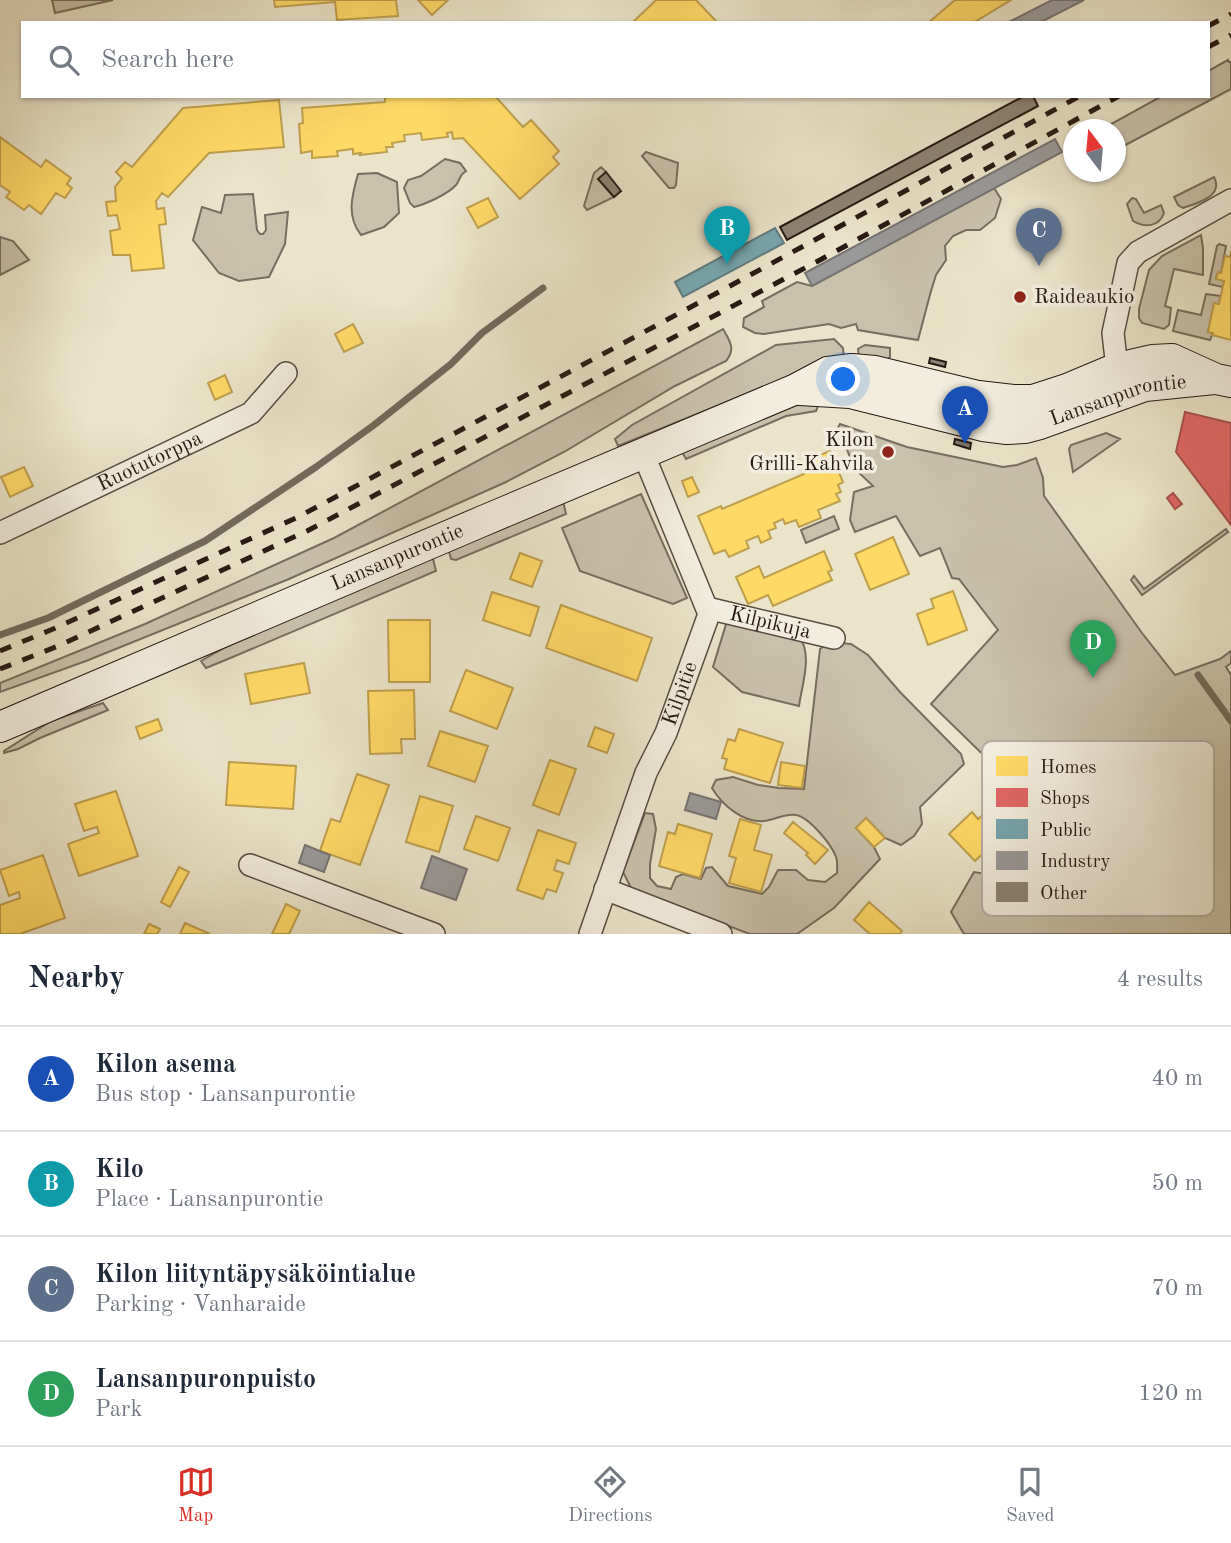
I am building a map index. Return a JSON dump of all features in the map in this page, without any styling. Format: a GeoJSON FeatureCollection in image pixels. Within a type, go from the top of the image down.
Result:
{"type":"FeatureCollection","features":[{"type":"Feature","properties":{"kind":"street"},"geometry":{"type":"LineString","coordinates":[[1121,380],[1113,333],[1128,263],[1138,252],[1231,200]]}},
{"type":"Feature","properties":{"kind":"street","name":"Ruotutorppa"},"geometry":{"type":"LineString","coordinates":[[0,533],[251,413],[286,373]]}},
{"type":"Feature","properties":{"kind":"street","name":"Lansanpurontie"},"geometry":{"type":"LineString","coordinates":[[0,727],[796,389],[850,393],[983,426],[1007,429],[1040,424],[1121,380],[1145,386],[1224,380]]}},
{"type":"Feature","properties":{"kind":"street"},"geometry":{"type":"LineString","coordinates":[[643,453],[707,608]]}},
{"type":"Feature","properties":{"kind":"street","name":"Kilpikuja"},"geometry":{"type":"LineString","coordinates":[[707,608],[834,638]]}},
{"type":"Feature","properties":{"kind":"street","name":"Kilpitie"},"geometry":{"type":"LineString","coordinates":[[590,934],[646,773],[666,733],[707,623],[707,608]]}},
{"type":"Feature","properties":{"kind":"street"},"geometry":{"type":"LineString","coordinates":[[250,866],[434,934]]}},
{"type":"Feature","properties":{"kind":"street"},"geometry":{"type":"LineString","coordinates":[[605,889],[721,934]]}},
{"type":"Feature","properties":{"kind":"shaded area"},"geometry":{"type":"Polygon","coordinates":[[[52,0],[113,0],[55,13],[52,0]]]}},
{"type":"Feature","properties":{"kind":"shaded area"},"geometry":{"type":"Polygon","coordinates":[[[1228,60],[1231,62],[1231,89],[1126,145],[1126,119],[1120,119],[1158,98],[1210,98],[1210,70],[1228,60]]]}},
{"type":"Feature","properties":{"kind":"shaded area"},"geometry":{"type":"Polygon","coordinates":[[[646,152],[678,163],[674,188],[669,188],[642,156],[646,152]]]}},
{"type":"Feature","properties":{"kind":"shaded area"},"geometry":{"type":"Polygon","coordinates":[[[445,159],[460,163],[466,171],[448,192],[414,207],[404,188],[408,180],[421,176],[445,159]]]}},
{"type":"Feature","properties":{"kind":"shaded area"},"geometry":{"type":"Polygon","coordinates":[[[601,167],[606,172],[599,179],[614,197],[587,210],[584,206],[594,173],[601,167]]]}},
{"type":"Feature","properties":{"kind":"shaded area"},"geometry":{"type":"Polygon","coordinates":[[[377,173],[397,182],[399,213],[384,227],[361,235],[352,213],[352,198],[358,174],[377,173]]]}},
{"type":"Feature","properties":{"kind":"shaded area"},"geometry":{"type":"Polygon","coordinates":[[[1214,177],[1215,189],[1208,198],[1183,208],[1178,205],[1174,197],[1214,177]]]}},
{"type":"Feature","properties":{"kind":"shaded area"},"geometry":{"type":"Polygon","coordinates":[[[994,188],[1001,199],[995,218],[980,230],[966,230],[953,236],[945,246],[946,260],[936,275],[918,340],[858,330],[856,324],[841,328],[829,324],[764,334],[743,327],[744,318],[764,307],[762,301],[797,282],[812,286],[994,188]]]}},
{"type":"Feature","properties":{"kind":"shaded area"},"geometry":{"type":"Polygon","coordinates":[[[253,194],[257,230],[260,234],[266,230],[265,215],[288,212],[285,244],[269,277],[239,281],[219,273],[193,240],[202,207],[221,213],[225,195],[253,194]]]}},
{"type":"Feature","properties":{"kind":"shaded area"},"geometry":{"type":"Polygon","coordinates":[[[1132,198],[1136,199],[1144,213],[1161,205],[1164,213],[1162,218],[1151,225],[1133,221],[1127,204],[1132,198]]]}},
{"type":"Feature","properties":{"kind":"shaded area"},"geometry":{"type":"Polygon","coordinates":[[[1201,235],[1203,275],[1174,269],[1165,306],[1171,308],[1169,325],[1164,329],[1142,323],[1139,309],[1149,270],[1162,256],[1201,235]]]}},
{"type":"Feature","properties":{"kind":"shaded area"},"geometry":{"type":"Polygon","coordinates":[[[0,237],[13,241],[29,260],[0,275],[0,237]]]}},
{"type":"Feature","properties":{"kind":"shaded area"},"geometry":{"type":"Polygon","coordinates":[[[1219,244],[1226,246],[1221,273],[1218,273],[1216,278],[1224,281],[1223,287],[1209,284],[1219,244]]]}},
{"type":"Feature","properties":{"kind":"shaded area"},"geometry":{"type":"Polygon","coordinates":[[[1206,294],[1221,296],[1219,304],[1214,304],[1208,332],[1213,333],[1210,340],[1173,331],[1178,310],[1201,315],[1206,294]]]}},
{"type":"Feature","properties":{"kind":"shaded area"},"geometry":{"type":"Polygon","coordinates":[[[723,329],[731,349],[726,361],[675,386],[564,452],[506,482],[289,579],[86,661],[0,692],[0,683],[145,624],[334,538],[723,329]]]}},
{"type":"Feature","properties":{"kind":"shaded area"},"geometry":{"type":"Polygon","coordinates":[[[834,339],[843,348],[844,359],[820,364],[618,446],[615,439],[632,425],[776,345],[834,339]]]}},
{"type":"Feature","properties":{"kind":"shaded area"},"geometry":{"type":"Polygon","coordinates":[[[865,345],[890,348],[890,357],[885,361],[859,357],[858,349],[865,345]]]}},
{"type":"Feature","properties":{"kind":"shaded area"},"geometry":{"type":"Polygon","coordinates":[[[815,399],[819,404],[816,411],[786,416],[686,459],[682,452],[775,412],[815,399]]]}},
{"type":"Feature","properties":{"kind":"shaded area"},"geometry":{"type":"Polygon","coordinates":[[[840,424],[907,447],[1003,467],[1036,458],[1043,478],[1044,496],[1175,675],[1220,659],[1231,651],[1231,663],[1226,667],[1231,675],[1231,934],[964,934],[951,912],[974,872],[982,873],[982,916],[1214,916],[1214,741],[982,741],[982,754],[931,704],[998,630],[959,579],[952,578],[940,548],[920,556],[896,516],[855,532],[850,520],[854,492],[873,486],[855,469],[843,440],[835,433],[840,424]]]}},
{"type":"Feature","properties":{"kind":"shaded area"},"geometry":{"type":"Polygon","coordinates":[[[1106,433],[1120,439],[1073,472],[1069,449],[1071,445],[1106,433]]]}},
{"type":"Feature","properties":{"kind":"shaded area"},"geometry":{"type":"Polygon","coordinates":[[[641,494],[687,598],[673,604],[580,571],[562,528],[641,494]]]}},
{"type":"Feature","properties":{"kind":"shaded area"},"geometry":{"type":"Polygon","coordinates":[[[563,501],[566,514],[456,560],[451,559],[449,551],[563,501]]]}},
{"type":"Feature","properties":{"kind":"shaded area"},"geometry":{"type":"Polygon","coordinates":[[[834,516],[839,529],[806,543],[801,530],[834,516]]]}},
{"type":"Feature","properties":{"kind":"shaded area"},"geometry":{"type":"Polygon","coordinates":[[[1226,529],[1228,532],[1142,595],[1131,580],[1134,576],[1144,589],[1226,529]]]}},
{"type":"Feature","properties":{"kind":"shaded area"},"geometry":{"type":"Polygon","coordinates":[[[433,559],[436,571],[206,668],[201,661],[231,644],[421,561],[433,559]]]}},
{"type":"Feature","properties":{"kind":"shaded area"},"geometry":{"type":"Polygon","coordinates":[[[727,621],[799,636],[806,661],[799,706],[742,692],[713,667],[727,621]]]}},
{"type":"Feature","properties":{"kind":"shaded area"},"geometry":{"type":"Polygon","coordinates":[[[830,642],[851,644],[868,655],[961,754],[964,764],[920,807],[922,824],[914,836],[901,845],[885,838],[866,818],[856,828],[874,847],[880,859],[834,908],[797,934],[750,934],[632,890],[623,872],[645,813],[653,814],[656,829],[650,878],[657,886],[671,889],[676,877],[683,874],[701,879],[706,868],[712,867],[728,886],[762,894],[778,870],[796,870],[808,880],[825,882],[837,873],[834,852],[807,821],[796,815],[764,821],[748,819],[721,801],[712,788],[716,780],[733,777],[758,785],[804,789],[820,649],[830,642]]]}},
{"type":"Feature","properties":{"kind":"shaded area"},"geometry":{"type":"Polygon","coordinates":[[[103,703],[108,710],[4,753],[51,721],[103,703]]]}},
{"type":"Feature","properties":{"kind":"building: Homes"},"geometry":{"type":"Polygon","coordinates":[[[274,0],[396,0],[398,16],[337,20],[335,2],[275,7],[274,0]]]}},
{"type":"Feature","properties":{"kind":"building: Homes"},"geometry":{"type":"Polygon","coordinates":[[[418,0],[448,0],[432,15],[418,0]]]}},
{"type":"Feature","properties":{"kind":"building: Homes"},"geometry":{"type":"Polygon","coordinates":[[[656,0],[696,0],[716,21],[634,21],[656,0]]]}},
{"type":"Feature","properties":{"kind":"building: Homes"},"geometry":{"type":"Polygon","coordinates":[[[955,0],[1011,0],[976,21],[930,21],[955,0]]]}},
{"type":"Feature","properties":{"kind":"building: Homes"},"geometry":{"type":"Polygon","coordinates":[[[385,98],[497,98],[523,127],[531,120],[559,151],[553,157],[559,164],[520,199],[463,138],[453,139],[452,132],[447,133],[448,137],[422,140],[421,133],[404,135],[405,141],[392,143],[393,147],[386,147],[387,152],[360,155],[361,153],[353,154],[353,149],[337,151],[338,156],[312,158],[312,151],[301,153],[299,124],[303,123],[302,108],[385,102],[385,98]]]}},
{"type":"Feature","properties":{"kind":"building: Homes"},"geometry":{"type":"Polygon","coordinates":[[[279,100],[284,147],[209,153],[168,197],[162,193],[156,201],[157,209],[164,208],[166,224],[159,225],[164,268],[132,271],[130,255],[113,255],[110,231],[120,229],[117,215],[108,216],[106,202],[116,201],[115,187],[122,178],[116,172],[125,162],[132,167],[183,108],[279,100]]]}},
{"type":"Feature","properties":{"kind":"building: Homes"},"geometry":{"type":"Polygon","coordinates":[[[0,137],[41,167],[46,160],[71,178],[67,184],[72,188],[65,198],[56,193],[41,214],[29,205],[24,210],[6,197],[10,192],[0,185],[0,137]]]}},
{"type":"Feature","properties":{"kind":"building: Homes"},"geometry":{"type":"Polygon","coordinates":[[[488,198],[498,217],[478,228],[467,208],[488,198]]]}},
{"type":"Feature","properties":{"kind":"building: Homes"},"geometry":{"type":"Polygon","coordinates":[[[1231,251],[1231,340],[1208,332],[1214,303],[1219,304],[1224,281],[1216,279],[1218,272],[1221,273],[1225,256],[1230,257],[1231,251]]]}},
{"type":"Feature","properties":{"kind":"building: Homes"},"geometry":{"type":"Polygon","coordinates":[[[353,324],[363,343],[344,352],[335,334],[353,324]]]}},
{"type":"Feature","properties":{"kind":"building: Homes"},"geometry":{"type":"Polygon","coordinates":[[[225,375],[232,392],[215,400],[208,383],[225,375]]]}},
{"type":"Feature","properties":{"kind":"building: Homes"},"geometry":{"type":"Polygon","coordinates":[[[830,451],[843,482],[838,485],[841,492],[836,494],[840,501],[818,510],[821,518],[799,527],[796,520],[785,524],[783,519],[774,523],[776,528],[768,531],[771,538],[761,543],[758,536],[746,541],[749,548],[729,557],[725,550],[714,554],[698,516],[721,506],[722,509],[804,474],[800,463],[830,451]]]}},
{"type":"Feature","properties":{"kind":"building: Homes"},"geometry":{"type":"Polygon","coordinates":[[[24,467],[33,486],[10,497],[1,477],[24,467]]]}},
{"type":"Feature","properties":{"kind":"building: Homes"},"geometry":{"type":"Polygon","coordinates":[[[692,477],[699,492],[688,497],[682,481],[692,477]]]}},
{"type":"Feature","properties":{"kind":"building: Homes"},"geometry":{"type":"Polygon","coordinates":[[[893,537],[909,574],[870,590],[855,554],[893,537]]]}},
{"type":"Feature","properties":{"kind":"building: Homes"},"geometry":{"type":"Polygon","coordinates":[[[824,551],[832,570],[828,572],[832,580],[773,606],[768,595],[748,604],[736,577],[759,566],[764,578],[824,551]]]}},
{"type":"Feature","properties":{"kind":"building: Homes"},"geometry":{"type":"Polygon","coordinates":[[[520,553],[542,561],[532,587],[510,579],[520,553]]]}},
{"type":"Feature","properties":{"kind":"building: Homes"},"geometry":{"type":"Polygon","coordinates":[[[953,591],[967,630],[928,645],[917,614],[934,608],[931,599],[953,591]]]}},
{"type":"Feature","properties":{"kind":"building: Homes"},"geometry":{"type":"Polygon","coordinates":[[[492,592],[539,607],[530,636],[483,620],[492,592]]]}},
{"type":"Feature","properties":{"kind":"building: Homes"},"geometry":{"type":"Polygon","coordinates":[[[561,605],[652,638],[637,681],[546,648],[561,605]]]}},
{"type":"Feature","properties":{"kind":"building: Homes"},"geometry":{"type":"Polygon","coordinates":[[[388,620],[430,620],[430,682],[389,682],[388,620]]]}},
{"type":"Feature","properties":{"kind":"building: Homes"},"geometry":{"type":"Polygon","coordinates":[[[304,663],[310,693],[251,704],[245,674],[304,663]]]}},
{"type":"Feature","properties":{"kind":"building: Homes"},"geometry":{"type":"Polygon","coordinates":[[[466,670],[513,688],[497,729],[450,711],[466,670]]]}},
{"type":"Feature","properties":{"kind":"building: Homes"},"geometry":{"type":"Polygon","coordinates":[[[414,690],[415,739],[401,739],[402,753],[370,754],[368,691],[414,690]]]}},
{"type":"Feature","properties":{"kind":"building: Homes"},"geometry":{"type":"Polygon","coordinates":[[[158,719],[162,730],[140,739],[136,727],[158,719]]]}},
{"type":"Feature","properties":{"kind":"building: Homes"},"geometry":{"type":"Polygon","coordinates":[[[595,727],[614,734],[607,753],[588,746],[595,727]]]}},
{"type":"Feature","properties":{"kind":"building: Homes"},"geometry":{"type":"Polygon","coordinates":[[[739,729],[783,743],[770,783],[724,769],[727,759],[722,758],[728,739],[735,741],[739,729]]]}},
{"type":"Feature","properties":{"kind":"building: Homes"},"geometry":{"type":"Polygon","coordinates":[[[440,731],[488,746],[475,782],[428,766],[440,731]]]}},
{"type":"Feature","properties":{"kind":"building: Homes"},"geometry":{"type":"Polygon","coordinates":[[[550,760],[576,769],[559,815],[533,805],[550,760]]]}},
{"type":"Feature","properties":{"kind":"building: Homes"},"geometry":{"type":"Polygon","coordinates":[[[229,762],[296,766],[293,809],[226,805],[229,762]]]}},
{"type":"Feature","properties":{"kind":"building: Homes"},"geometry":{"type":"Polygon","coordinates":[[[781,762],[805,766],[802,788],[778,785],[781,762]]]}},
{"type":"Feature","properties":{"kind":"building: Homes"},"geometry":{"type":"Polygon","coordinates":[[[357,774],[389,785],[360,865],[320,851],[331,819],[340,822],[357,774]]]}},
{"type":"Feature","properties":{"kind":"building: Homes"},"geometry":{"type":"Polygon","coordinates":[[[116,791],[138,856],[79,876],[68,844],[99,833],[97,827],[84,831],[75,804],[116,791]]]}},
{"type":"Feature","properties":{"kind":"building: Homes"},"geometry":{"type":"Polygon","coordinates":[[[420,796],[453,806],[439,852],[406,842],[420,796]]]}},
{"type":"Feature","properties":{"kind":"building: Homes"},"geometry":{"type":"Polygon","coordinates":[[[972,812],[978,819],[982,816],[982,854],[975,861],[949,834],[972,812]]]}},
{"type":"Feature","properties":{"kind":"building: Homes"},"geometry":{"type":"Polygon","coordinates":[[[476,816],[510,828],[498,861],[464,849],[476,816]]]}},
{"type":"Feature","properties":{"kind":"building: Homes"},"geometry":{"type":"Polygon","coordinates":[[[866,818],[885,838],[874,847],[856,828],[866,818]]]}},
{"type":"Feature","properties":{"kind":"building: Homes"},"geometry":{"type":"Polygon","coordinates":[[[740,819],[761,825],[754,850],[772,855],[761,892],[729,883],[736,858],[729,856],[740,819]]]}},
{"type":"Feature","properties":{"kind":"building: Homes"},"geometry":{"type":"Polygon","coordinates":[[[793,822],[828,850],[815,864],[806,855],[808,853],[784,833],[793,822]]]}},
{"type":"Feature","properties":{"kind":"building: Homes"},"geometry":{"type":"Polygon","coordinates":[[[678,824],[712,834],[700,878],[659,866],[668,832],[675,834],[678,824]]]}},
{"type":"Feature","properties":{"kind":"building: Homes"},"geometry":{"type":"Polygon","coordinates":[[[538,830],[576,843],[569,864],[557,860],[554,870],[563,873],[556,892],[547,889],[543,899],[517,890],[538,830]]]}},
{"type":"Feature","properties":{"kind":"building: Homes"},"geometry":{"type":"Polygon","coordinates":[[[43,855],[65,918],[20,934],[0,934],[0,905],[20,898],[19,892],[9,896],[0,870],[43,855]]]}},
{"type":"Feature","properties":{"kind":"building: Homes"},"geometry":{"type":"Polygon","coordinates":[[[179,867],[189,872],[170,907],[161,902],[179,867]]]}},
{"type":"Feature","properties":{"kind":"building: Homes"},"geometry":{"type":"Polygon","coordinates":[[[869,902],[902,931],[900,934],[870,934],[854,920],[869,902]]]}},
{"type":"Feature","properties":{"kind":"building: Homes"},"geometry":{"type":"Polygon","coordinates":[[[286,904],[300,911],[289,934],[272,934],[286,904]]]}},
{"type":"Feature","properties":{"kind":"building: Homes"},"geometry":{"type":"Polygon","coordinates":[[[185,923],[210,934],[180,934],[185,923]]]}},
{"type":"Feature","properties":{"kind":"building: Homes"},"geometry":{"type":"Polygon","coordinates":[[[149,924],[160,929],[157,934],[144,934],[149,924]]]}},
{"type":"Feature","properties":{"kind":"building: Shops"},"geometry":{"type":"Polygon","coordinates":[[[1185,412],[1231,423],[1231,525],[1176,452],[1185,412]]]}},
{"type":"Feature","properties":{"kind":"building: Shops"},"geometry":{"type":"Polygon","coordinates":[[[885,446],[894,449],[891,458],[882,455],[885,446]]]}},
{"type":"Feature","properties":{"kind":"building: Shops"},"geometry":{"type":"Polygon","coordinates":[[[1173,493],[1182,504],[1175,509],[1167,498],[1173,493]]]}},
{"type":"Feature","properties":{"kind":"building: Public"},"geometry":{"type":"Polygon","coordinates":[[[775,228],[784,243],[683,297],[675,282],[775,228]]]}},
{"type":"Feature","properties":{"kind":"building: Industry"},"geometry":{"type":"Polygon","coordinates":[[[1052,0],[1084,0],[1043,21],[1011,21],[1052,0]]]}},
{"type":"Feature","properties":{"kind":"building: Industry"},"geometry":{"type":"Polygon","coordinates":[[[1055,139],[1062,152],[812,286],[805,273],[1055,139]]]}},
{"type":"Feature","properties":{"kind":"building: Industry"},"geometry":{"type":"Polygon","coordinates":[[[690,793],[721,802],[716,819],[685,810],[690,793]]]}},
{"type":"Feature","properties":{"kind":"building: Industry"},"geometry":{"type":"Polygon","coordinates":[[[305,845],[330,855],[324,872],[299,863],[305,845]]]}},
{"type":"Feature","properties":{"kind":"building: Industry"},"geometry":{"type":"Polygon","coordinates":[[[432,856],[467,869],[456,900],[421,888],[432,856]]]}},
{"type":"Feature","properties":{"kind":"building: Other"},"geometry":{"type":"Polygon","coordinates":[[[1020,98],[1034,98],[1038,106],[787,240],[780,227],[1020,98]]]}},
{"type":"Feature","properties":{"kind":"building: Other"},"geometry":{"type":"Polygon","coordinates":[[[606,172],[621,191],[614,197],[598,179],[606,172]]]}},
{"type":"Feature","properties":{"kind":"building: Other"},"geometry":{"type":"Polygon","coordinates":[[[930,358],[946,362],[945,367],[929,363],[930,358]]]}},
{"type":"Feature","properties":{"kind":"building: Other"},"geometry":{"type":"Polygon","coordinates":[[[955,439],[971,443],[970,449],[954,444],[955,439]]]}},
{"type":"Feature","properties":{"kind":"waterway"},"geometry":{"type":"LineString","coordinates":[[0,635],[48,618],[205,541],[374,425],[451,364],[482,333],[543,288]]}},
{"type":"Feature","properties":{"kind":"waterway"},"geometry":{"type":"LineString","coordinates":[[1198,675],[1231,721]]}},
{"type":"Feature","properties":{"kind":"railway"},"geometry":{"type":"LineString","coordinates":[[1210,25],[1231,14]]}},
{"type":"Feature","properties":{"kind":"railway"},"geometry":{"type":"LineString","coordinates":[[1210,46],[1231,35]]}},
{"type":"Feature","properties":{"kind":"railway"},"geometry":{"type":"LineString","coordinates":[[0,651],[298,517],[1076,98]]}},
{"type":"Feature","properties":{"kind":"railway"},"geometry":{"type":"LineString","coordinates":[[0,669],[58,646],[307,531],[820,260],[1115,98]]}},
{"type":"Feature","properties":{"kind":"place","name":"Kilo"},"geometry":{"type":"Point","coordinates":[727,264]}},
{"type":"Feature","properties":{"kind":"place","name":"Kilon liityntäpysäköintialue"},"geometry":{"type":"Point","coordinates":[1039,266]}},
{"type":"Feature","properties":{"kind":"place","name":"Raideaukio"},"geometry":{"type":"Point","coordinates":[1020,297]}},
{"type":"Feature","properties":{"kind":"place","name":"Kilon asema"},"geometry":{"type":"Point","coordinates":[965,444]}},
{"type":"Feature","properties":{"kind":"place","name":"Kilon Grilli-Kahvila"},"geometry":{"type":"Point","coordinates":[888,452]}},
{"type":"Feature","properties":{"kind":"place","name":"Lansanpuronpuisto"},"geometry":{"type":"Point","coordinates":[1093,678]}}]}
